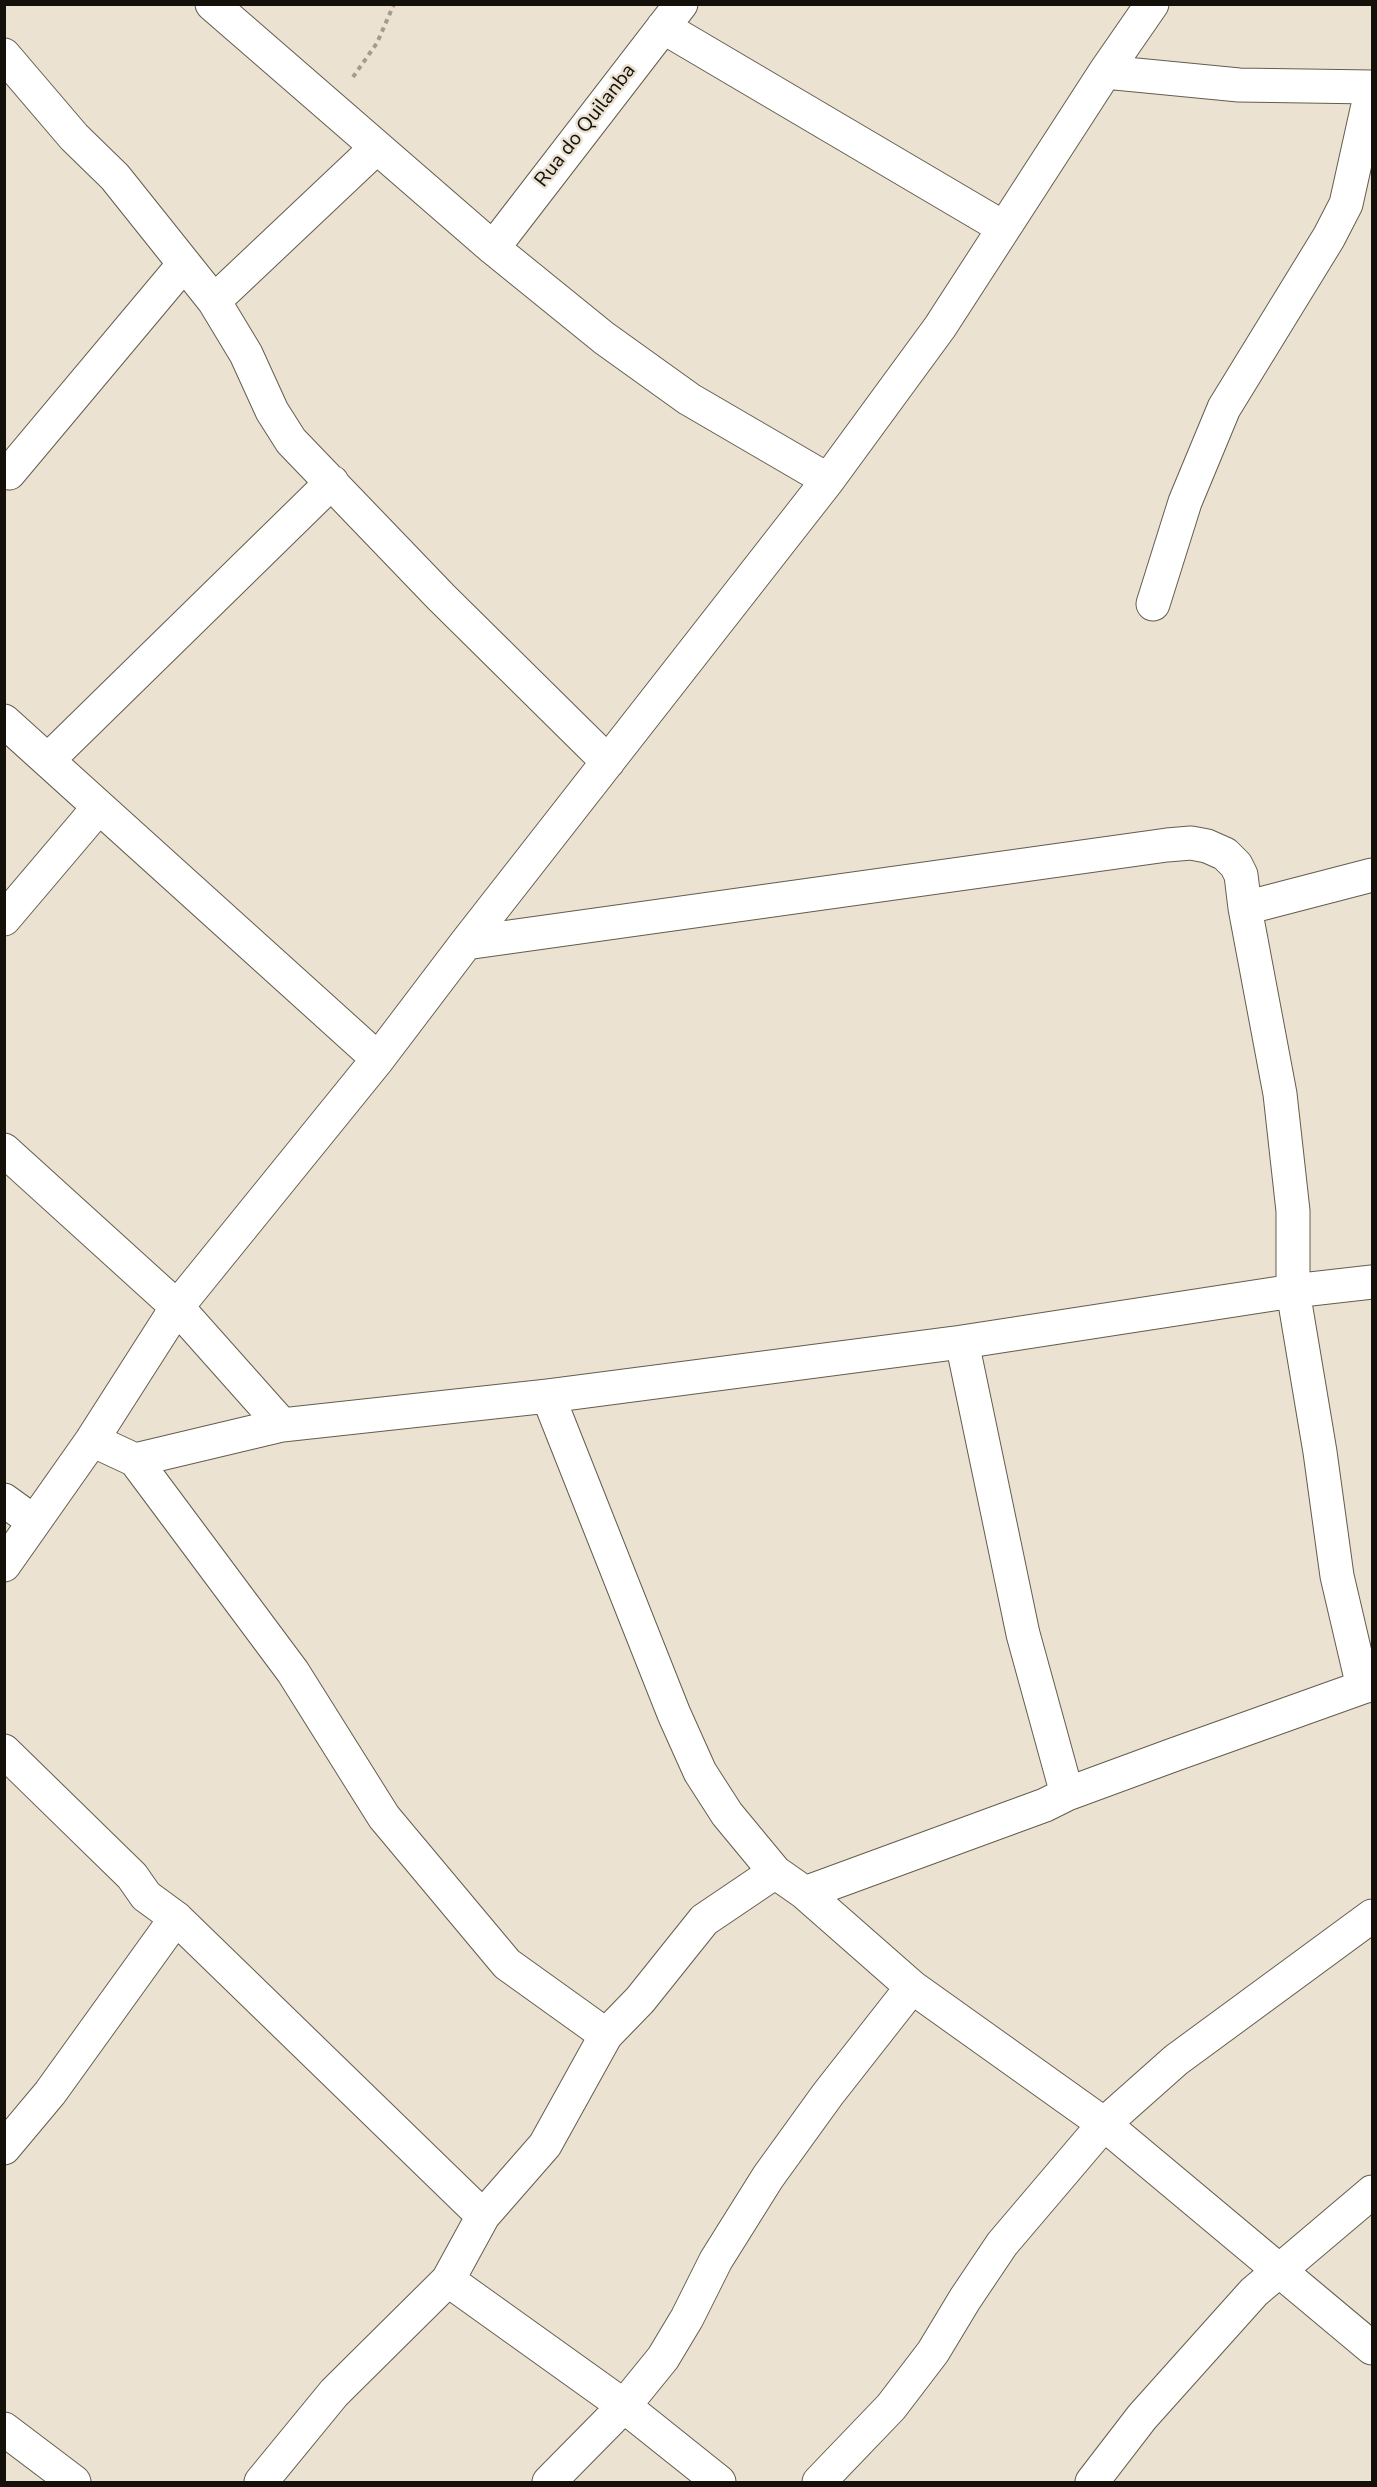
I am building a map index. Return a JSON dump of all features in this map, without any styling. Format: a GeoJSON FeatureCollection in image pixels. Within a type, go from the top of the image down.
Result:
{"type":"FeatureCollection","features":[{"type":"Feature","properties":{"kind":"street"},"geometry":{"type":"LineString","coordinates":[[212,4],[492,248],[604,338],[689,399],[828,480]]}},
{"type":"Feature","properties":{"kind":"street"},"geometry":{"type":"LineString","coordinates":[[4,1565],[92,1440],[177,1306],[378,1059],[465,943],[828,480],[940,327],[1105,72],[1152,4]]}},
{"type":"Feature","properties":{"kind":"street"},"geometry":{"type":"LineString","coordinates":[[672,16],[1004,228]]}},
{"type":"Feature","properties":{"kind":"street","name":"Rua do Quilanba"},"geometry":{"type":"LineString","coordinates":[[492,248],[672,16]]}},
{"type":"Feature","properties":{"kind":"street"},"geometry":{"type":"LineString","coordinates":[[4,55],[74,136],[115,177],[214,301],[246,354],[272,411],[291,441],[441,597],[608,762]]}},
{"type":"Feature","properties":{"kind":"street"},"geometry":{"type":"LineString","coordinates":[[1105,72],[1239,85],[1372,87],[1346,204],[1329,237],[1224,408],[1185,502],[1153,604]]}},
{"type":"Feature","properties":{"kind":"street"},"geometry":{"type":"LineString","coordinates":[[214,301],[376,148]]}},
{"type":"Feature","properties":{"kind":"street"},"geometry":{"type":"LineString","coordinates":[[9,473],[184,264]]}},
{"type":"Feature","properties":{"kind":"street"},"geometry":{"type":"LineString","coordinates":[[49,759],[332,482]]}},
{"type":"Feature","properties":{"kind":"street"},"geometry":{"type":"LineString","coordinates":[[4,721],[49,759],[378,1059]]}},
{"type":"Feature","properties":{"kind":"street"},"geometry":{"type":"LineString","coordinates":[[4,919],[99,807]]}},
{"type":"Feature","properties":{"kind":"street"},"geometry":{"type":"LineString","coordinates":[[465,943],[1191,843],[1208,846],[1225,854],[1236,865],[1241,875],[1245,908],[1280,1094],[1293,1211],[1293,1291],[1320,1452],[1337,1576],[1368,1686],[1067,1794],[1045,1805],[806,1893]]}},
{"type":"Feature","properties":{"kind":"street"},"geometry":{"type":"LineString","coordinates":[[1245,908],[1372,875]]}},
{"type":"Feature","properties":{"kind":"street"},"geometry":{"type":"LineString","coordinates":[[4,1150],[177,1306],[282,1425]]}},
{"type":"Feature","properties":{"kind":"street"},"geometry":{"type":"LineString","coordinates":[[135,1460],[282,1425],[548,1396],[962,1342],[1293,1291],[1372,1282]]}},
{"type":"Feature","properties":{"kind":"street"},"geometry":{"type":"LineString","coordinates":[[962,1342],[1023,1634],[1067,1794]]}},
{"type":"Feature","properties":{"kind":"street"},"geometry":{"type":"LineString","coordinates":[[548,1396],[674,1714],[700,1772],[728,1814],[775,1872],[806,1893],[912,1987],[1104,2124],[1372,2348]]}},
{"type":"Feature","properties":{"kind":"street"},"geometry":{"type":"LineString","coordinates":[[92,1440],[135,1460],[292,1672],[384,1817],[507,1964],[606,2035]]}},
{"type":"Feature","properties":{"kind":"street"},"geometry":{"type":"LineString","coordinates":[[4,1500],[33,1521]]}},
{"type":"Feature","properties":{"kind":"street"},"geometry":{"type":"LineString","coordinates":[[4,1751],[132,1876],[146,1896],[176,1918],[483,2217]]}},
{"type":"Feature","properties":{"kind":"street"},"geometry":{"type":"LineString","coordinates":[[261,2482],[334,2393],[448,2280],[483,2217],[545,2145],[606,2035],[640,2000],[704,1920],[775,1872]]}},
{"type":"Feature","properties":{"kind":"street"},"geometry":{"type":"LineString","coordinates":[[819,2482],[891,2407],[933,2352],[1002,2244],[1104,2124],[1176,2060],[1372,1916]]}},
{"type":"Feature","properties":{"kind":"street"},"geometry":{"type":"LineString","coordinates":[[4,2148],[50,2093],[176,1918]]}},
{"type":"Feature","properties":{"kind":"street"},"geometry":{"type":"LineString","coordinates":[[549,2482],[624,2406],[663,2358],[687,2318],[716,2260],[768,2177],[828,2094],[912,1987]]}},
{"type":"Feature","properties":{"kind":"street"},"geometry":{"type":"LineString","coordinates":[[1092,2482],[1142,2417],[1254,2292],[1372,2192]]}},
{"type":"Feature","properties":{"kind":"street"},"geometry":{"type":"LineString","coordinates":[[448,2280],[624,2406],[719,2482]]}},
{"type":"Feature","properties":{"kind":"street"},"geometry":{"type":"LineString","coordinates":[[4,2429],[74,2482]]}},
{"type":"Feature","properties":{"kind":"path"},"geometry":{"type":"LineString","coordinates":[[331,109],[377,43],[394,4]]}}]}
